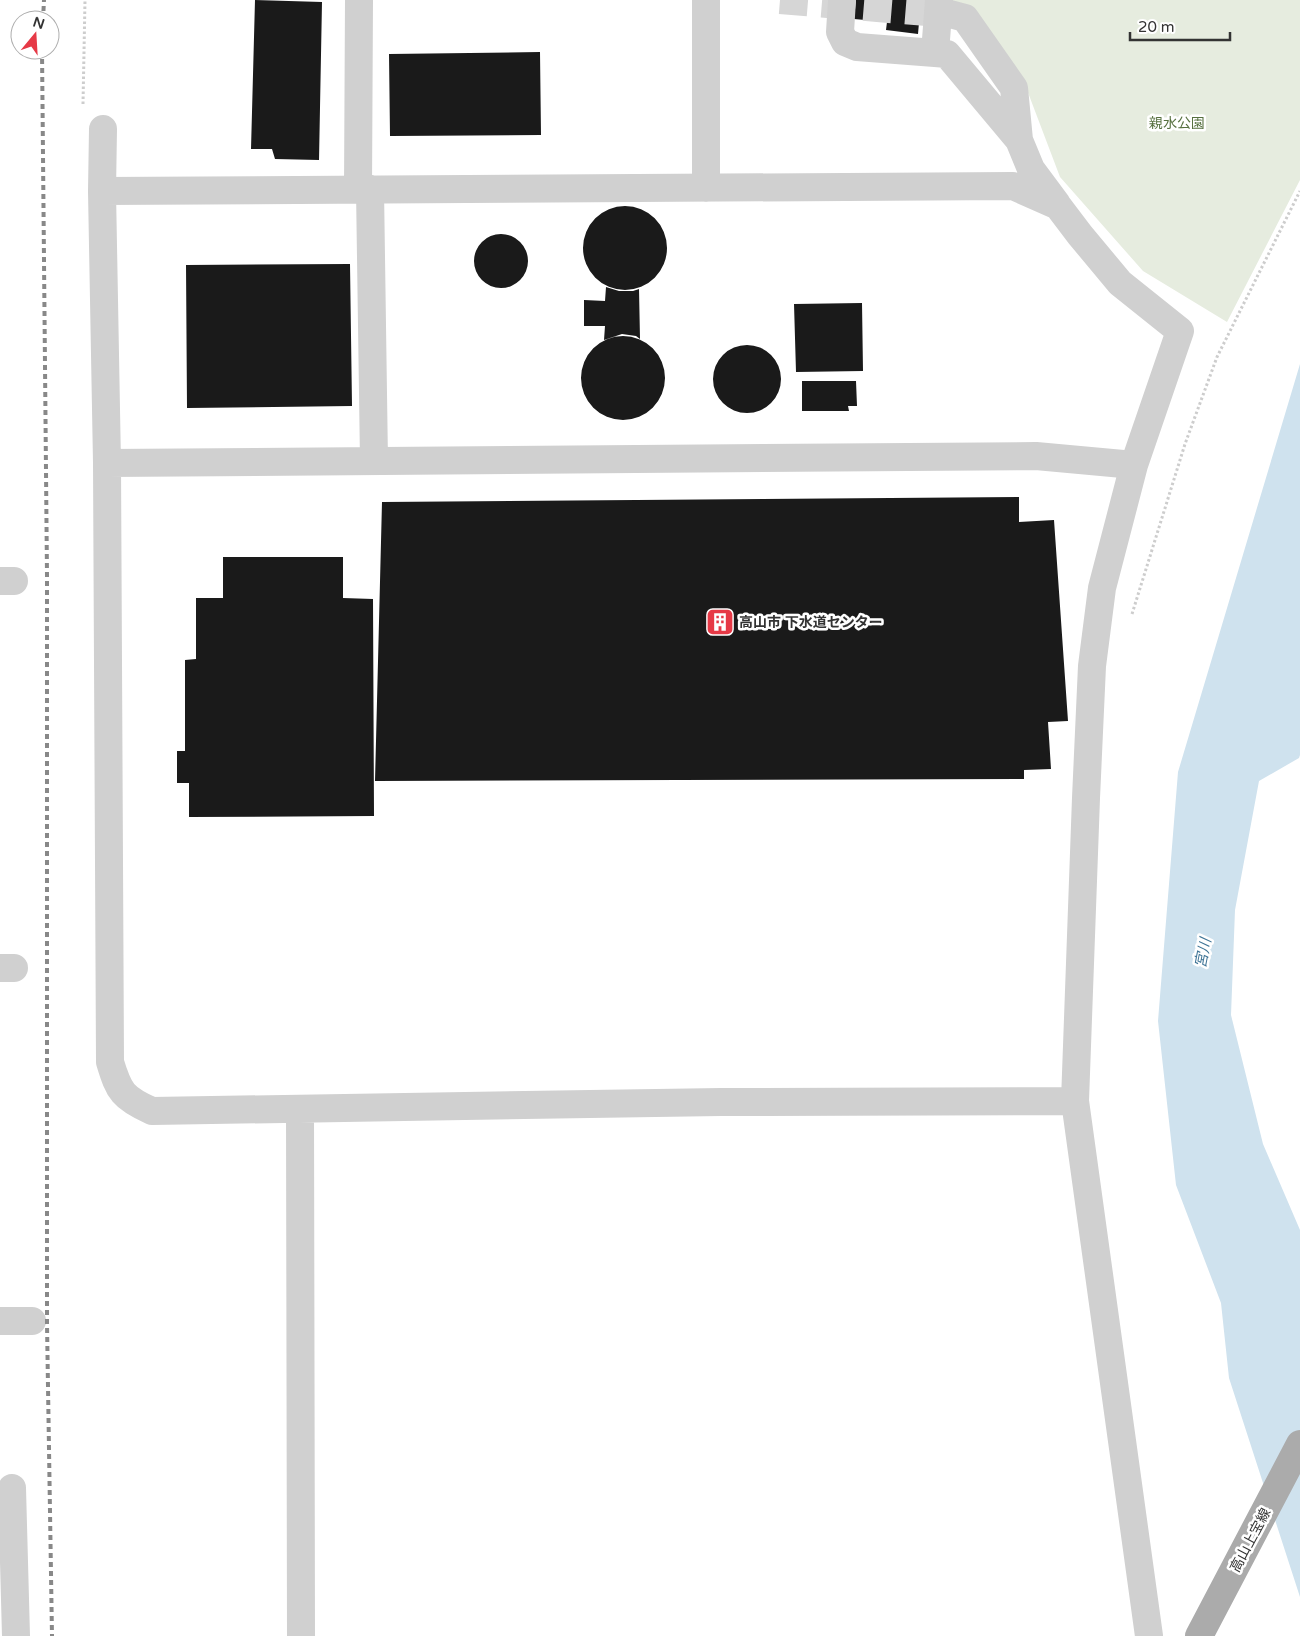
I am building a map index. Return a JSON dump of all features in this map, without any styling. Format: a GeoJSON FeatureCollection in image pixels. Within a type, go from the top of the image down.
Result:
{"type":"FeatureCollection","features":[{"type":"Feature","properties":{"kind":"main road","name":"高山上宝線"},"geometry":{"type":"LineString","coordinates":[[1200,1636],[1300,1444]]}},
{"type":"Feature","properties":{"kind":"street"},"geometry":{"type":"LineString","coordinates":[[359,0],[374,461]]}},
{"type":"Feature","properties":{"kind":"street"},"geometry":{"type":"LineString","coordinates":[[842,0],[840,32],[845,42],[857,47],[948,54],[1019,140],[1031,169],[1080,236],[1120,283],[1180,330],[1134,466],[1102,588],[1092,666],[1074,1101],[1149,1636]]}},
{"type":"Feature","properties":{"kind":"street"},"geometry":{"type":"LineString","coordinates":[[700,3],[706,188]]}},
{"type":"Feature","properties":{"kind":"street"},"geometry":{"type":"LineString","coordinates":[[935,53],[945,7],[965,18],[1014,88],[1019,140]]}},
{"type":"Feature","properties":{"kind":"street"},"geometry":{"type":"LineString","coordinates":[[103,129],[110,1062],[117,1084],[125,1096],[138,1105],[152,1111],[721,1102],[1074,1101]]}},
{"type":"Feature","properties":{"kind":"street"},"geometry":{"type":"LineString","coordinates":[[102,190],[1014,186],[1058,206]]}},
{"type":"Feature","properties":{"kind":"street"},"geometry":{"type":"LineString","coordinates":[[107,463],[1036,456],[1134,466]]}},
{"type":"Feature","properties":{"kind":"street"},"geometry":{"type":"LineString","coordinates":[[300,1109],[301,1636]]}},
{"type":"Feature","properties":{"kind":"street"},"geometry":{"type":"LineString","coordinates":[[0,1321],[32,1321]]}},
{"type":"Feature","properties":{"kind":"street"},"geometry":{"type":"LineString","coordinates":[[12,1488],[16,1636]]}},
{"type":"Feature","properties":{"kind":"path"},"geometry":{"type":"LineString","coordinates":[[85,0],[83,119],[103,129]]}},
{"type":"Feature","properties":{"kind":"path"},"geometry":{"type":"LineString","coordinates":[[1131,618],[1179,462],[1217,357],[1300,191]]}},
{"type":"Feature","properties":{"kind":"green space","name":"親水公園"},"geometry":{"type":"Polygon","coordinates":[[[952,0],[1300,0],[1300,180],[1227,322],[1143,271],[1060,177],[1024,82],[952,0]]]}},
{"type":"Feature","properties":{"kind":"water","name":"宮川"},"geometry":{"type":"Polygon","coordinates":[[[1300,364],[1300,755],[1299,758],[1259,781],[1235,910],[1231,1015],[1263,1144],[1300,1230],[1300,1597],[1229,1378],[1221,1303],[1176,1185],[1158,1021],[1178,772],[1300,364]]]}},
{"type":"Feature","properties":{"kind":"building"},"geometry":{"type":"Polygon","coordinates":[[[255,0],[322,2],[319,160],[275,159],[272,149],[251,149],[255,0]]]}},
{"type":"Feature","properties":{"kind":"building"},"geometry":{"type":"Polygon","coordinates":[[[856,0],[921,0],[918,34],[886,30],[887,22],[854,19],[856,0]]]}},
{"type":"Feature","properties":{"kind":"building"},"geometry":{"type":"Polygon","coordinates":[[[540,52],[541,135],[390,136],[389,54],[540,52]]]}},
{"type":"Feature","properties":{"kind":"building"},"geometry":{"type":"Polygon","coordinates":[[[617,206],[633,206],[649,213],[660,224],[667,240],[664,264],[655,278],[649,283],[633,290],[617,290],[601,283],[590,272],[583,256],[583,240],[590,224],[601,213],[617,206]]]}},
{"type":"Feature","properties":{"kind":"building"},"geometry":{"type":"Polygon","coordinates":[[[496,234],[506,234],[516,238],[524,246],[528,261],[524,276],[516,284],[506,288],[496,288],[486,284],[478,276],[474,266],[474,256],[478,246],[486,238],[496,234]]]}},
{"type":"Feature","properties":{"kind":"building"},"geometry":{"type":"Polygon","coordinates":[[[350,264],[352,406],[187,408],[186,265],[350,264]]]}},
{"type":"Feature","properties":{"kind":"building"},"geometry":{"type":"Polygon","coordinates":[[[606,287],[619,291],[639,289],[640,339],[636,336],[622,334],[604,340],[605,326],[584,326],[584,300],[605,301],[606,287]]]}},
{"type":"Feature","properties":{"kind":"building"},"geometry":{"type":"Polygon","coordinates":[[[862,303],[863,371],[796,372],[794,304],[862,303]]]}},
{"type":"Feature","properties":{"kind":"building"},"geometry":{"type":"Polygon","coordinates":[[[615,336],[631,336],[647,343],[658,354],[665,370],[662,394],[653,408],[647,413],[631,420],[615,420],[599,413],[588,402],[581,386],[581,370],[588,354],[599,343],[615,336]]]}},
{"type":"Feature","properties":{"kind":"building"},"geometry":{"type":"Polygon","coordinates":[[[740,345],[754,345],[766,350],[776,360],[781,372],[781,386],[776,398],[766,408],[754,413],[740,413],[728,408],[718,398],[713,386],[713,372],[718,360],[728,350],[740,345]]]}},
{"type":"Feature","properties":{"kind":"building"},"geometry":{"type":"Polygon","coordinates":[[[802,381],[856,381],[857,406],[848,406],[849,411],[802,411],[802,381]]]}},
{"type":"Feature","properties":{"kind":"building","name":"高山市 下水道センター"},"geometry":{"type":"Polygon","coordinates":[[[1019,497],[1019,522],[1054,520],[1068,721],[1048,722],[1051,769],[1024,770],[1024,779],[375,781],[382,502],[1019,497]]]}},
{"type":"Feature","properties":{"kind":"building"},"geometry":{"type":"Polygon","coordinates":[[[223,557],[343,557],[343,598],[373,599],[374,816],[189,817],[189,783],[177,783],[177,751],[185,751],[185,660],[196,659],[196,598],[223,598],[223,557]]]}},
{"type":"Feature","properties":{"kind":"tunnel"},"geometry":{"type":"LineString","coordinates":[[780,0],[950,14]]}},
{"type":"Feature","properties":{"kind":"railway"},"geometry":{"type":"LineString","coordinates":[[44,0],[44,10]]}},
{"type":"Feature","properties":{"kind":"railway"},"geometry":{"type":"LineString","coordinates":[[42,60],[47,576],[47,1324],[52,1636]]}},
{"type":"Feature","properties":{"kind":"place","name":"高山市 下水道センター"},"geometry":{"type":"Point","coordinates":[720,622]}}]}
